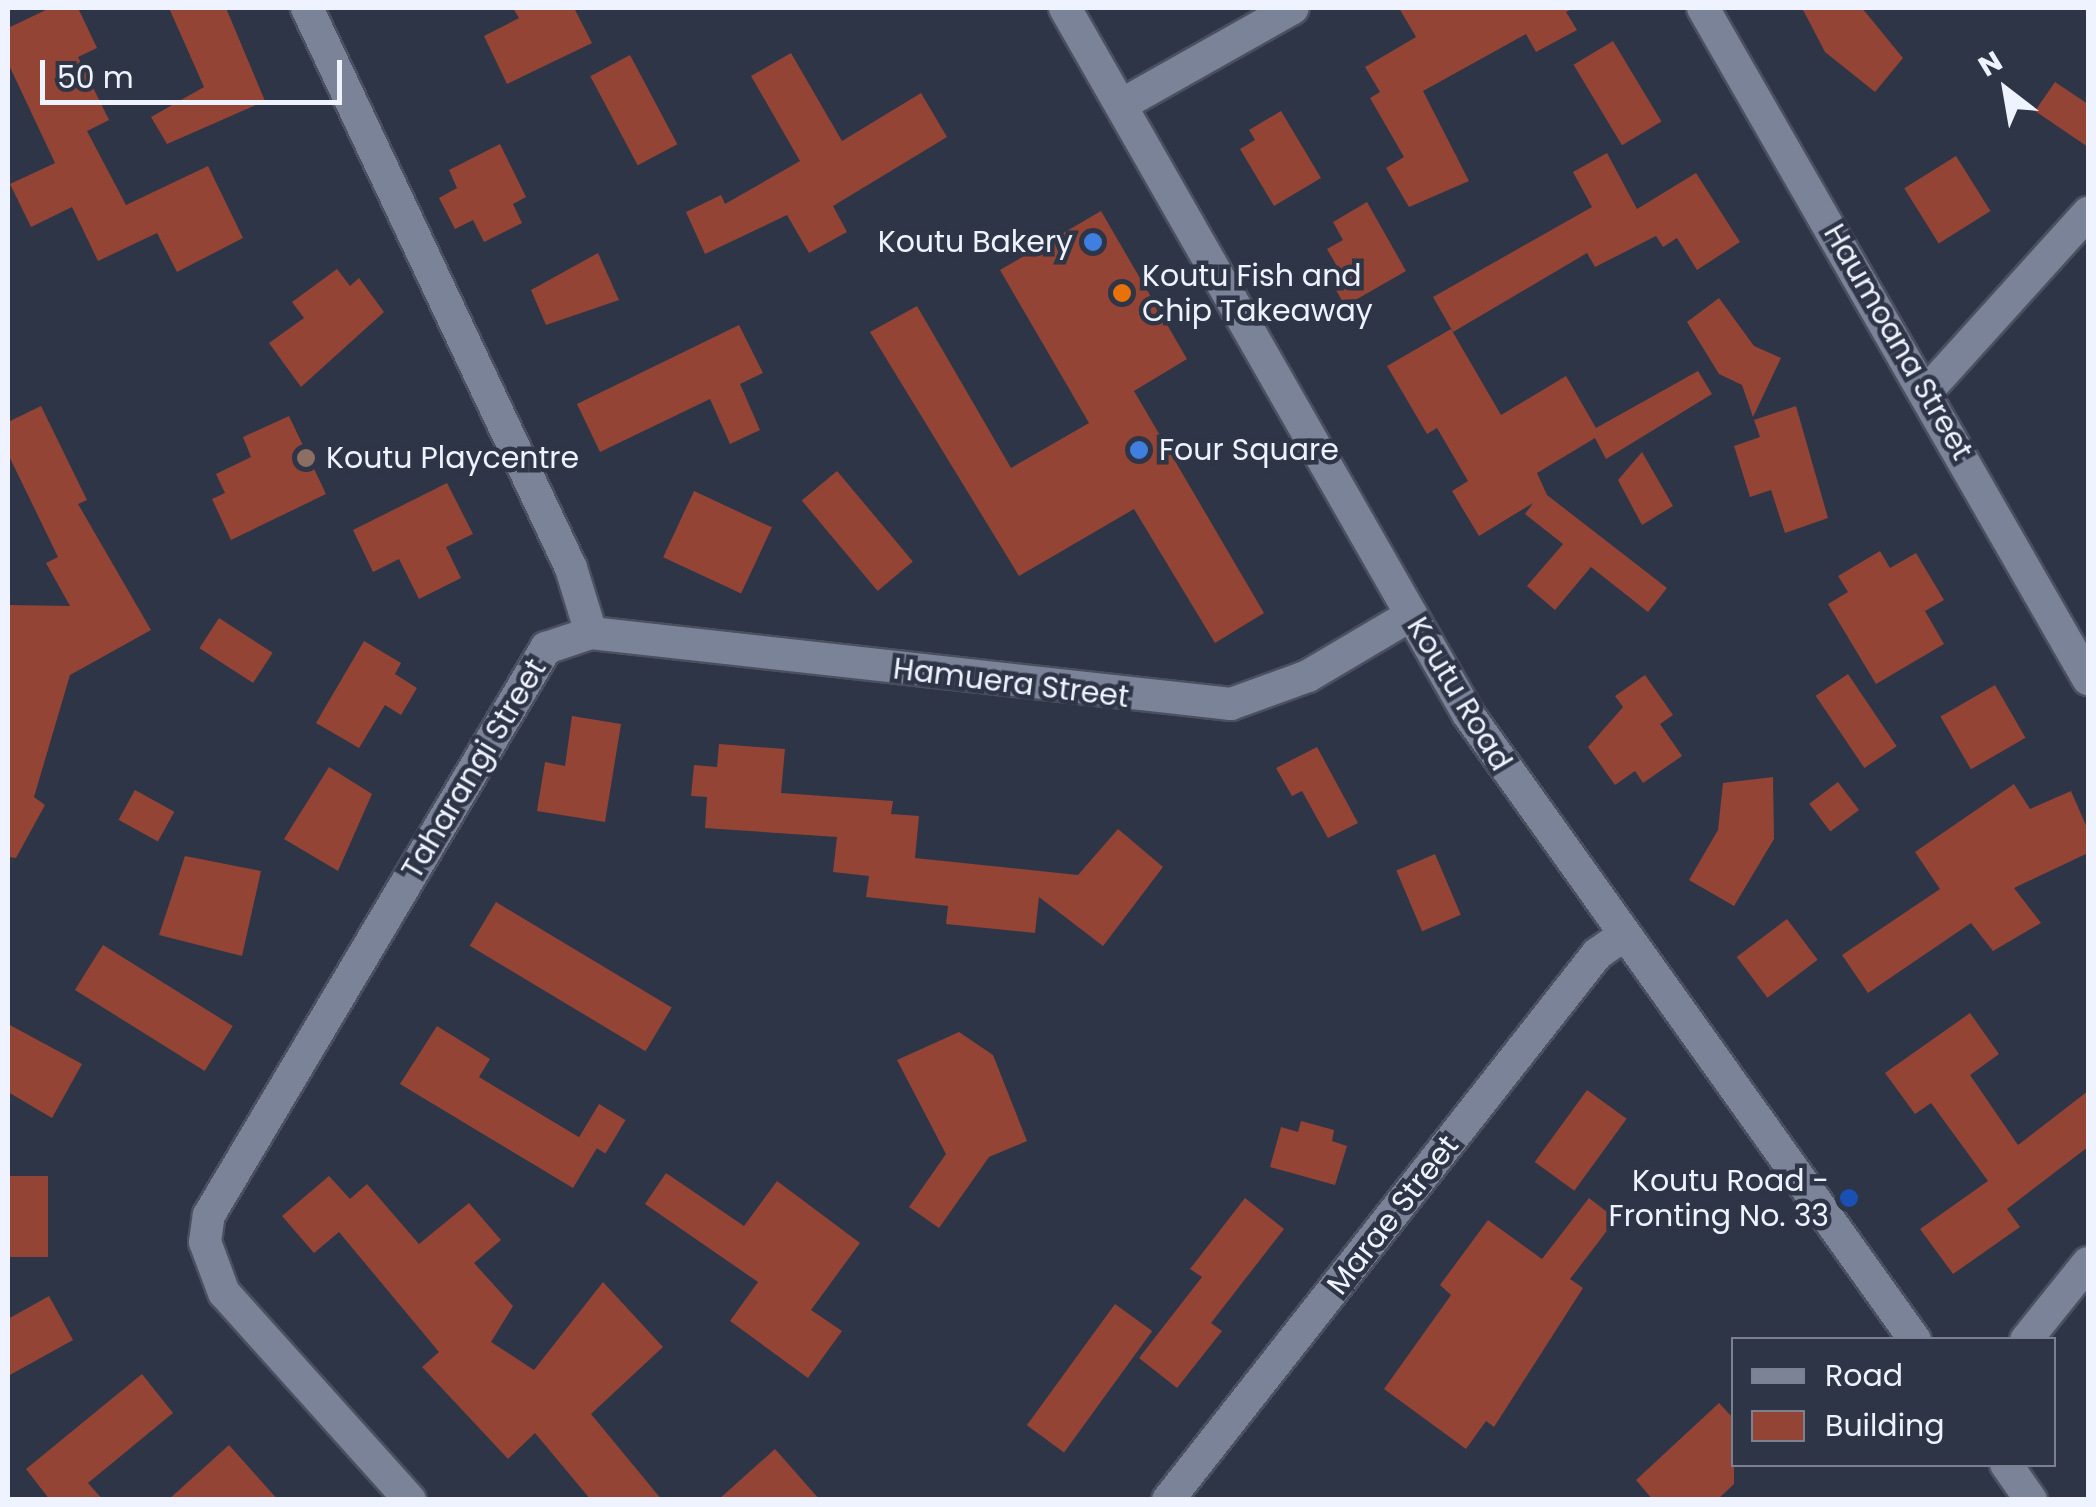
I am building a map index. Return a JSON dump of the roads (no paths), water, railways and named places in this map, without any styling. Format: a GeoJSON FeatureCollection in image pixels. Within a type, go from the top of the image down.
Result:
{"type":"FeatureCollection","features":[{"type":"Feature","properties":{"kind":"street"},"geometry":{"type":"LineString","coordinates":[[308,8],[572,568],[591,634]]}},
{"type":"Feature","properties":{"kind":"street","name":"Koutu Road"},"geometry":{"type":"LineString","coordinates":[[1066,8],[1411,615],[1530,808],[1913,1337]]}},
{"type":"Feature","properties":{"kind":"street"},"geometry":{"type":"LineString","coordinates":[[1121,105],[1293,8]]}},
{"type":"Feature","properties":{"kind":"street","name":"Haumoana Street"},"geometry":{"type":"LineString","coordinates":[[1703,8],[1928,390],[2088,678]]}},
{"type":"Feature","properties":{"kind":"street"},"geometry":{"type":"LineString","coordinates":[[1928,390],[2088,214]]}},
{"type":"Feature","properties":{"kind":"street","name":"Hamuera Street"},"geometry":{"type":"LineString","coordinates":[[591,634],[1216,705],[1266,696],[1411,615]]}},
{"type":"Feature","properties":{"kind":"street","name":"Taharangi Street"},"geometry":{"type":"LineString","coordinates":[[410,1500],[224,1293],[205,1242],[209,1215],[546,648],[591,634]]}},
{"type":"Feature","properties":{"kind":"street","name":"Marae Street"},"geometry":{"type":"LineString","coordinates":[[1168,1500],[1597,954],[1623,936]]}},
{"type":"Feature","properties":{"kind":"street"},"geometry":{"type":"LineString","coordinates":[[2028,1337],[2088,1262]]}},
{"type":"Feature","properties":{"kind":"street"},"geometry":{"type":"LineString","coordinates":[[2008,1467],[2031,1500]]}},
{"type":"Feature","properties":{"kind":"place","name":"Koutu Bakery"},"geometry":{"type":"Point","coordinates":[1093,242]}},
{"type":"Feature","properties":{"kind":"place","name":"Koutu Fish and Chip Takeaway"},"geometry":{"type":"Point","coordinates":[1122,293]}},
{"type":"Feature","properties":{"kind":"place","name":"Four Square"},"geometry":{"type":"Point","coordinates":[1139,450]}},
{"type":"Feature","properties":{"kind":"place","name":"Koutu Playcentre"},"geometry":{"type":"Point","coordinates":[306,458]}},
{"type":"Feature","properties":{"kind":"place","name":"Koutu Road - Fronting No. 33"},"geometry":{"type":"Point","coordinates":[1849,1198]}}]}
